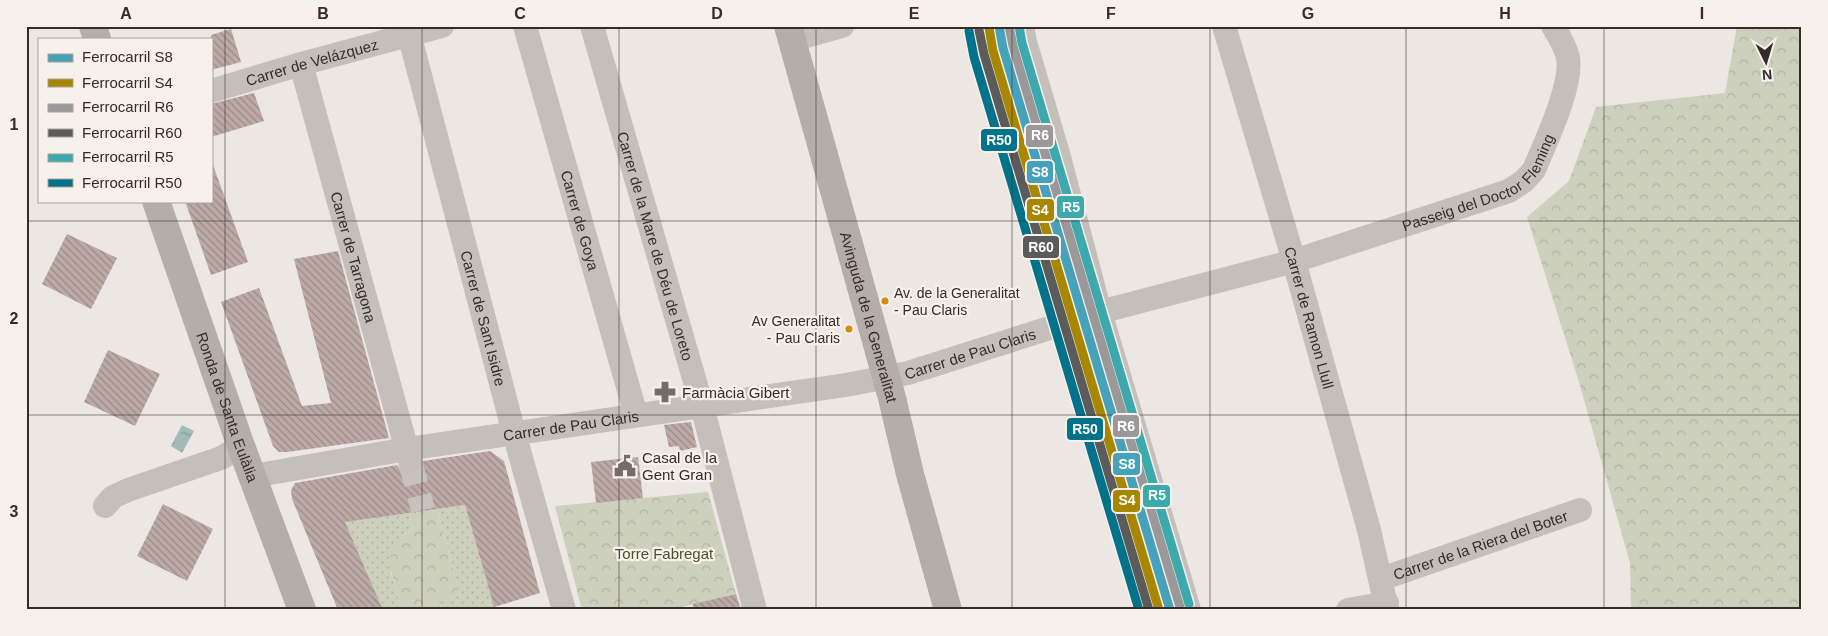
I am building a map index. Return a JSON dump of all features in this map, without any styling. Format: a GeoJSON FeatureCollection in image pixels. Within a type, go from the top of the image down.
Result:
{"type":"FeatureCollection","features":[{"type":"Feature","properties":{"kind":"main road"},"geometry":{"type":"LineString","coordinates":[[93,26],[97,38]]}},
{"type":"Feature","properties":{"kind":"main road","name":"Avinguda de la Generalitat"},"geometry":{"type":"LineString","coordinates":[[790,33],[948,610]]}},
{"type":"Feature","properties":{"kind":"main road","name":"Ronda de Santa Eulàlia"},"geometry":{"type":"LineString","coordinates":[[156,202],[241,446],[302,610]]}},
{"type":"Feature","properties":{"kind":"street","name":"Carrer de Velázquez"},"geometry":{"type":"LineString","coordinates":[[212,91],[409,30],[442,26]]}},
{"type":"Feature","properties":{"kind":"street","name":"Carrer de Goya"},"geometry":{"type":"LineString","coordinates":[[525,26],[636,415]]}},
{"type":"Feature","properties":{"kind":"street","name":"Carrer de la Mare de Déu de Loreto"},"geometry":{"type":"LineString","coordinates":[[592,26],[702,406],[755,610]]}},
{"type":"Feature","properties":{"kind":"street"},"geometry":{"type":"LineString","coordinates":[[790,33],[842,26]]}},
{"type":"Feature","properties":{"kind":"street"},"geometry":{"type":"LineString","coordinates":[[987,26],[1021,168],[1086,316]]}},
{"type":"Feature","properties":{"kind":"street"},"geometry":{"type":"LineString","coordinates":[[1008,26],[1047,193],[1059,235],[1137,477],[1189,610]]}},
{"type":"Feature","properties":{"kind":"street"},"geometry":{"type":"LineString","coordinates":[[1022,26],[1058,158],[1086,316],[1095,398],[1154,610]]}},
{"type":"Feature","properties":{"kind":"street","name":"Carrer de Ramon Llull"},"geometry":{"type":"LineString","coordinates":[[1224,26],[1294,261],[1367,520],[1387,606]]}},
{"type":"Feature","properties":{"kind":"street","name":"Passeig del Doctor Fleming"},"geometry":{"type":"LineString","coordinates":[[1294,261],[1509,191],[1524,181],[1534,170],[1566,88],[1569,72],[1568,57],[1553,26]]}},
{"type":"Feature","properties":{"kind":"street","name":"Carrer de Sant Isidre"},"geometry":{"type":"LineString","coordinates":[[409,30],[514,433],[564,610]]}},
{"type":"Feature","properties":{"kind":"street","name":"Carrer de Tarragona"},"geometry":{"type":"LineString","coordinates":[[301,64],[408,455]]}},
{"type":"Feature","properties":{"kind":"street","name":"Carrer de Pau Claris"},"geometry":{"type":"LineString","coordinates":[[253,476],[408,455],[514,433],[908,374],[1086,316],[1294,261]]}},
{"type":"Feature","properties":{"kind":"street"},"geometry":{"type":"LineString","coordinates":[[105,506],[113,497],[128,490],[221,458],[241,446]]}},
{"type":"Feature","properties":{"kind":"street"},"geometry":{"type":"LineString","coordinates":[[1137,477],[1166,610]]}},
{"type":"Feature","properties":{"kind":"street","name":"Carrer de la Riera del Boter"},"geometry":{"type":"LineString","coordinates":[[1381,579],[1580,510]]}},
{"type":"Feature","properties":{"kind":"street"},"geometry":{"type":"LineString","coordinates":[[1348,610],[1387,606]]}},
{"type":"Feature","properties":{"kind":"green space"},"geometry":{"type":"Polygon","coordinates":[[[987,26],[1022,26],[1189,610],[1154,610],[987,26]]]}},
{"type":"Feature","properties":{"kind":"green space"},"geometry":{"type":"Polygon","coordinates":[[[1737,26],[1802,26],[1802,610],[1631,610],[1630,563],[1579,382],[1527,217],[1569,181],[1596,107],[1725,93],[1737,26]]]}},
{"type":"Feature","properties":{"kind":"green space","name":"Torre Fabregat"},"geometry":{"type":"Polygon","coordinates":[[[708,492],[736,594],[670,610],[582,610],[555,506],[708,492]]]}},
{"type":"Feature","properties":{"kind":"green space"},"geometry":{"type":"Polygon","coordinates":[[[465,505],[495,610],[445,610],[440,600],[460,595],[437,509],[465,505]]]}},
{"type":"Feature","properties":{"kind":"green space"},"geometry":{"type":"Polygon","coordinates":[[[437,509],[460,595],[440,600],[445,610],[402,610],[392,576],[391,554],[395,545],[402,537],[413,530],[409,512],[437,509]]]}},
{"type":"Feature","properties":{"kind":"green space"},"geometry":{"type":"Polygon","coordinates":[[[409,512],[413,530],[404,534],[391,573],[402,610],[383,610],[345,522],[409,512]]]}},
{"type":"Feature","properties":{"kind":"water"},"geometry":{"type":"Polygon","coordinates":[[[182,425],[194,431],[182,453],[171,446],[182,425]]]}},
{"type":"Feature","properties":{"kind":"building"},"geometry":{"type":"Polygon","coordinates":[[[231,29],[241,62],[212,70],[211,35],[231,29]]]}},
{"type":"Feature","properties":{"kind":"building"},"geometry":{"type":"Polygon","coordinates":[[[254,93],[264,121],[212,137],[212,104],[254,93]]]}},
{"type":"Feature","properties":{"kind":"building"},"geometry":{"type":"Polygon","coordinates":[[[213,165],[248,262],[211,275],[185,202],[212,202],[213,165]]]}},
{"type":"Feature","properties":{"kind":"building"},"geometry":{"type":"Polygon","coordinates":[[[67,234],[117,258],[91,309],[42,284],[67,234]]]}},
{"type":"Feature","properties":{"kind":"building"},"geometry":{"type":"Polygon","coordinates":[[[338,251],[389,438],[279,452],[273,446],[221,302],[259,288],[302,406],[331,403],[294,259],[338,251]]]}},
{"type":"Feature","properties":{"kind":"building"},"geometry":{"type":"Polygon","coordinates":[[[108,350],[160,374],[135,426],[84,402],[108,350]]]}},
{"type":"Feature","properties":{"kind":"building"},"geometry":{"type":"Polygon","coordinates":[[[691,422],[697,447],[680,451],[679,446],[669,447],[664,425],[691,422]]]}},
{"type":"Feature","properties":{"kind":"building"},"geometry":{"type":"Polygon","coordinates":[[[490,451],[504,461],[540,593],[494,607],[465,505],[345,522],[383,610],[338,610],[292,499],[291,490],[295,483],[397,465],[401,471],[413,474],[420,470],[423,461],[490,451]]]}},
{"type":"Feature","properties":{"kind":"building"},"geometry":{"type":"Polygon","coordinates":[[[638,457],[643,498],[596,503],[591,462],[638,457]]]}},
{"type":"Feature","properties":{"kind":"building"},"geometry":{"type":"Polygon","coordinates":[[[163,504],[213,529],[187,581],[137,556],[163,504]]]}},
{"type":"Feature","properties":{"kind":"building"},"geometry":{"type":"Polygon","coordinates":[[[736,594],[741,610],[693,610],[693,604],[736,594]]]}},
{"type":"Feature","properties":{"kind":"tunnel"},"geometry":{"type":"LineString","coordinates":[[410,461],[423,510]]}},
{"type":"Feature","properties":{"kind":"rail line","name":"S8"},"geometry":{"type":"LineString","coordinates":[[999,26],[1003,48],[1170,610]]}},
{"type":"Feature","properties":{"kind":"rail line","name":"R6"},"geometry":{"type":"LineString","coordinates":[[1009,26],[1013,46],[1180,607]]}},
{"type":"Feature","properties":{"kind":"rail line","name":"R5"},"geometry":{"type":"LineString","coordinates":[[1019,26],[1022,43],[1189,604]]}},
{"type":"Feature","properties":{"kind":"rail line","name":"S4"},"geometry":{"type":"LineString","coordinates":[[989,28],[993,51],[1159,610]]}},
{"type":"Feature","properties":{"kind":"rail line","name":"R60"},"geometry":{"type":"LineString","coordinates":[[979,30],[984,54],[1149,610]]}},
{"type":"Feature","properties":{"kind":"rail line","name":"R50"},"geometry":{"type":"LineString","coordinates":[[969,31],[974,57],[1139,610]]}},
{"type":"Feature","properties":{"kind":"place","name":"Av. de la Generalitat - Pau Claris"},"geometry":{"type":"Point","coordinates":[885,301]}},
{"type":"Feature","properties":{"kind":"place","name":"Av Generalitat - Pau Claris"},"geometry":{"type":"Point","coordinates":[849,329]}},
{"type":"Feature","properties":{"kind":"place","name":"Farmàcia Gibert"},"geometry":{"type":"Point","coordinates":[665,392]}},
{"type":"Feature","properties":{"kind":"place","name":"Casal de la Gent Gran"},"geometry":{"type":"Point","coordinates":[625,466]}}]}
